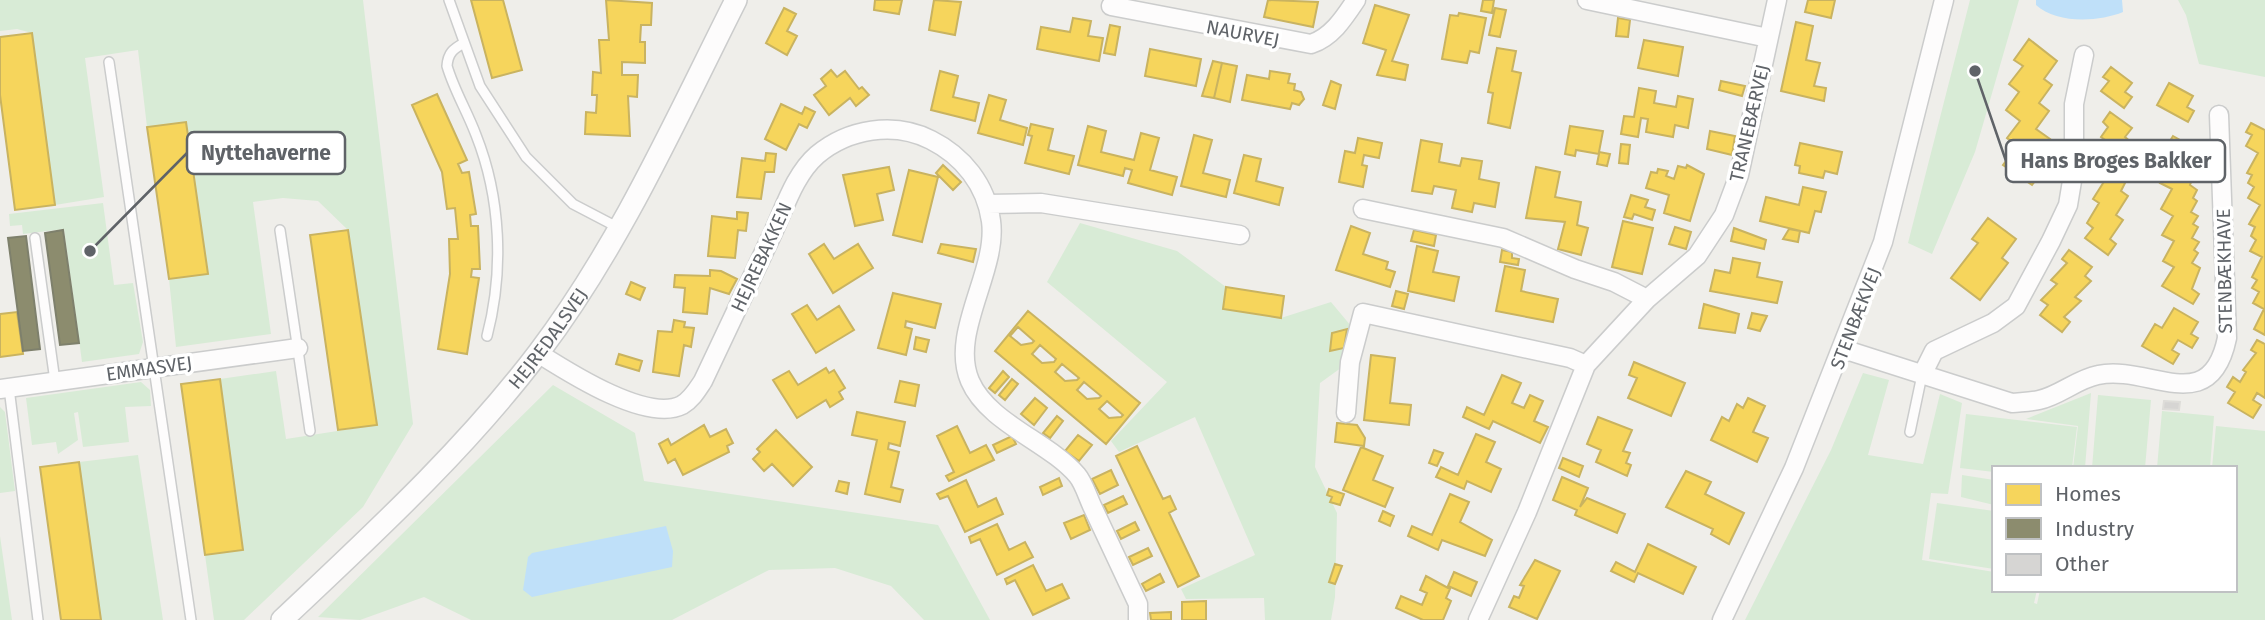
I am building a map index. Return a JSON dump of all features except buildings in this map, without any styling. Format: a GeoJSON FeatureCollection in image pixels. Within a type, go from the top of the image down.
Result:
{"type":"FeatureCollection","features":[{"type":"Feature","properties":{"kind":"street","name":"HEJREDALSVEJ"},"geometry":{"type":"LineString","coordinates":[[282,620],[408,502],[538,353],[619,228],[736,0]]}},
{"type":"Feature","properties":{"kind":"street","name":"NAURVEJ"},"geometry":{"type":"LineString","coordinates":[[1111,6],[1311,44],[1334,31],[1356,0]]}},
{"type":"Feature","properties":{"kind":"street"},"geometry":{"type":"LineString","coordinates":[[1587,0],[1768,38]]}},
{"type":"Feature","properties":{"kind":"street","name":"TRANEBÆRVEJ"},"geometry":{"type":"LineString","coordinates":[[1478,620],[1527,512],[1586,365],[1647,299],[1697,256],[1724,215],[1739,175],[1777,0]]}},
{"type":"Feature","properties":{"kind":"street","name":"STENBÆKVEJ"},"geometry":{"type":"LineString","coordinates":[[1722,620],[1794,468],[1883,242],[1944,0]]}},
{"type":"Feature","properties":{"kind":"street"},"geometry":{"type":"LineString","coordinates":[[1923,375],[1934,351],[1993,323],[2017,306],[2051,242],[2068,205],[2072,181],[2074,104],[2084,55]]}},
{"type":"Feature","properties":{"kind":"street","name":"STENBÆKHAVE"},"geometry":{"type":"LineString","coordinates":[[1843,349],[2012,403],[2040,400],[2098,375],[2126,374],[2170,385],[2190,384],[2211,373],[2223,358],[2227,338],[2220,115]]}},
{"type":"Feature","properties":{"kind":"street","name":"HEJREBAKKEN"},"geometry":{"type":"LineString","coordinates":[[538,353],[577,378],[620,399],[660,407],[679,406],[692,398],[801,173],[825,149],[855,134],[877,129],[899,130],[923,136],[944,146],[970,172],[987,204],[991,243],[966,341],[970,381],[980,397],[996,412],[1077,475],[1138,604],[1138,620]]}},
{"type":"Feature","properties":{"kind":"street"},"geometry":{"type":"LineString","coordinates":[[987,204],[1041,203],[1240,235]]}},
{"type":"Feature","properties":{"kind":"street"},"geometry":{"type":"LineString","coordinates":[[1363,209],[1503,238],[1575,270],[1614,282],[1647,299]]}},
{"type":"Feature","properties":{"kind":"street"},"geometry":{"type":"LineString","coordinates":[[1346,414],[1350,362],[1363,313],[1570,358],[1586,365]]}},
{"type":"Feature","properties":{"kind":"street","name":"EMMASVEJ"},"geometry":{"type":"LineString","coordinates":[[4,388],[298,348]]}},
{"type":"Feature","properties":{"kind":"lane"},"geometry":{"type":"LineString","coordinates":[[449,0],[480,86],[498,118],[526,157],[573,204],[619,228]]}},
{"type":"Feature","properties":{"kind":"lane"},"geometry":{"type":"LineString","coordinates":[[464,43],[453,48],[447,56],[447,66],[476,135],[489,176],[498,274],[486,336]]}},
{"type":"Feature","properties":{"kind":"lane"},"geometry":{"type":"LineString","coordinates":[[109,62],[191,620]]}},
{"type":"Feature","properties":{"kind":"lane"},"geometry":{"type":"LineString","coordinates":[[280,230],[310,431]]}},
{"type":"Feature","properties":{"kind":"lane"},"geometry":{"type":"LineString","coordinates":[[36,238],[55,381]]}},
{"type":"Feature","properties":{"kind":"lane"},"geometry":{"type":"LineString","coordinates":[[1910,432],[1923,375]]}},
{"type":"Feature","properties":{"kind":"lane"},"geometry":{"type":"LineString","coordinates":[[4,388],[38,620]]}},
{"type":"Feature","properties":{"kind":"green space"},"geometry":{"type":"Polygon","coordinates":[[[0,0],[363,0],[413,424],[363,507],[244,620],[214,620],[205,555],[243,550],[220,379],[276,371],[286,439],[376,425],[348,230],[318,201],[283,198],[253,202],[271,334],[176,347],[169,279],[208,273],[186,122],[147,127],[138,50],[85,58],[104,197],[55,205],[32,33],[17,29],[0,31],[0,0]]]}},
{"type":"Feature","properties":{"kind":"green space"},"geometry":{"type":"Polygon","coordinates":[[[1970,0],[2019,0],[1975,152],[1932,254],[1908,243],[1970,0]]]}},
{"type":"Feature","properties":{"kind":"green space"},"geometry":{"type":"Polygon","coordinates":[[[2178,0],[2265,0],[2265,77],[2199,64],[2186,15],[2178,0]]]}},
{"type":"Feature","properties":{"kind":"green space"},"geometry":{"type":"Polygon","coordinates":[[[103,203],[114,285],[133,283],[143,342],[139,354],[82,362],[64,229],[23,234],[22,225],[10,226],[9,214],[103,203]]]}},
{"type":"Feature","properties":{"kind":"green space"},"geometry":{"type":"Polygon","coordinates":[[[1080,223],[1177,251],[1226,287],[1223,309],[1281,318],[1331,302],[1351,326],[1345,365],[1320,383],[1315,467],[1337,513],[1335,597],[1331,620],[1265,620],[1264,598],[1186,599],[1181,589],[1255,555],[1195,417],[1119,452],[1111,441],[1167,382],[1047,282],[1080,223]]]}},
{"type":"Feature","properties":{"kind":"green space"},"geometry":{"type":"Polygon","coordinates":[[[1863,373],[1889,380],[1868,455],[1923,464],[1940,394],[1962,403],[1948,494],[1931,493],[1922,560],[1992,572],[1992,592],[2037,592],[2034,603],[2037,604],[2040,592],[2237,592],[2237,466],[2212,466],[2216,426],[2265,431],[2265,620],[1745,620],[1831,450],[1863,373]]]}},
{"type":"Feature","properties":{"kind":"green space"},"geometry":{"type":"Polygon","coordinates":[[[141,382],[150,390],[151,406],[125,407],[129,442],[83,447],[78,412],[74,413],[78,440],[58,454],[56,442],[32,445],[26,398],[141,382]]]}},
{"type":"Feature","properties":{"kind":"green space"},"geometry":{"type":"Polygon","coordinates":[[[553,385],[635,433],[644,481],[938,525],[990,620],[924,620],[891,586],[835,568],[769,570],[672,620],[471,620],[424,597],[360,620],[318,617],[553,385]]]}},
{"type":"Feature","properties":{"kind":"green space"},"geometry":{"type":"Polygon","coordinates":[[[2091,393],[2085,466],[2073,466],[2078,426],[2026,419],[2091,393]]]}},
{"type":"Feature","properties":{"kind":"green space"},"geometry":{"type":"Polygon","coordinates":[[[2098,395],[2151,400],[2145,466],[2092,466],[2098,395]]]}},
{"type":"Feature","properties":{"kind":"green space"},"geometry":{"type":"Polygon","coordinates":[[[0,407],[5,412],[15,491],[0,493],[0,407]]]}},
{"type":"Feature","properties":{"kind":"green space"},"geometry":{"type":"Polygon","coordinates":[[[2162,411],[2214,416],[2210,466],[2157,466],[2162,411]]]}},
{"type":"Feature","properties":{"kind":"green space"},"geometry":{"type":"Polygon","coordinates":[[[1966,414],[2077,427],[2072,466],[1992,466],[1992,472],[1960,468],[1966,414]]]}},
{"type":"Feature","properties":{"kind":"green space"},"geometry":{"type":"Polygon","coordinates":[[[138,455],[163,620],[101,620],[79,462],[138,455]]]}},
{"type":"Feature","properties":{"kind":"green space"},"geometry":{"type":"Polygon","coordinates":[[[1962,475],[1992,480],[1992,505],[1961,497],[1962,475]]]}},
{"type":"Feature","properties":{"kind":"green space"},"geometry":{"type":"Polygon","coordinates":[[[1937,503],[1992,511],[1992,569],[1929,559],[1937,503]]]}},
{"type":"Feature","properties":{"kind":"green space"},"geometry":{"type":"Polygon","coordinates":[[[0,536],[12,620],[0,620],[0,536]]]}},
{"type":"Feature","properties":{"kind":"water"},"geometry":{"type":"Polygon","coordinates":[[[2036,0],[2122,0],[2123,12],[2102,18],[2066,18],[2044,11],[2036,5],[2036,0]]]}},
{"type":"Feature","properties":{"kind":"water"},"geometry":{"type":"Polygon","coordinates":[[[666,526],[673,551],[672,567],[532,597],[523,590],[528,557],[532,553],[666,526]]]}},
{"type":"Feature","properties":{"kind":"place","name":"Hans Broges Bakker"},"geometry":{"type":"Point","coordinates":[1975,71]}},
{"type":"Feature","properties":{"kind":"place","name":"Nyttehaverne"},"geometry":{"type":"Point","coordinates":[90,251]}}]}
